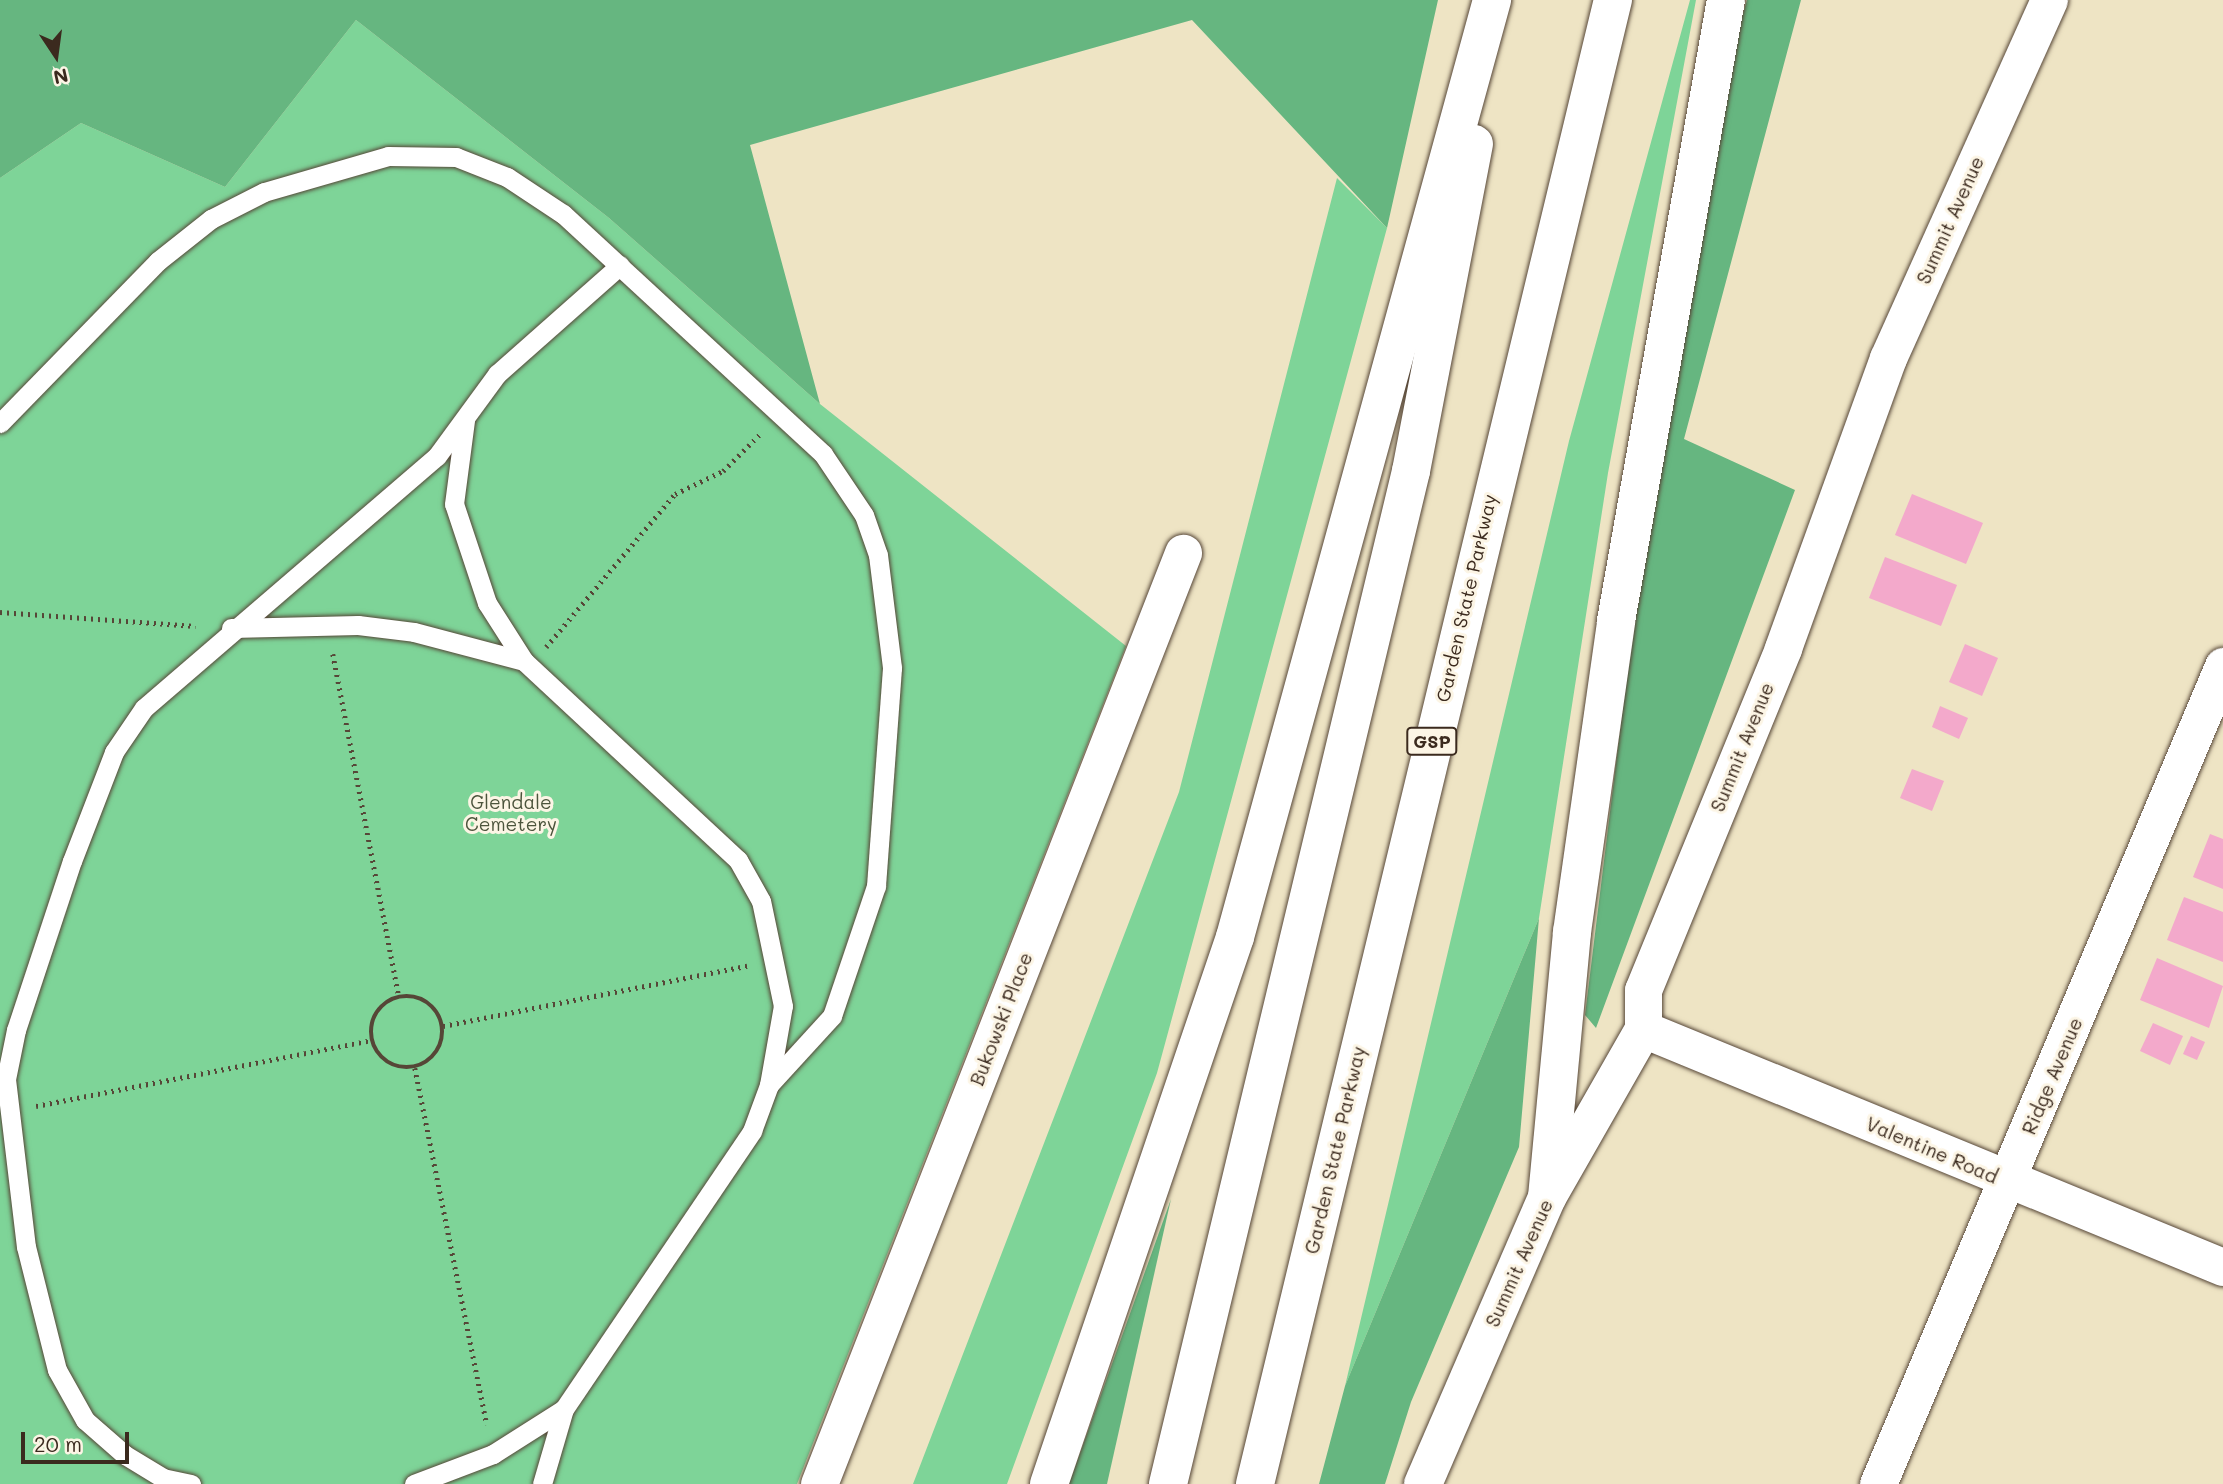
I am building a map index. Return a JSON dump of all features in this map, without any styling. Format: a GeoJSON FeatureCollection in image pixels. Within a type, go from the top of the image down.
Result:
{"type":"FeatureCollection","features":[{"type":"Feature","properties":{"kind":"main road"},"geometry":{"type":"LineString","coordinates":[[1049,1484],[1235,937],[1494,0]]}},
{"type":"Feature","properties":{"kind":"main road"},"geometry":{"type":"LineString","coordinates":[[1168,1484],[1410,471],[1458,242],[1494,0]]}},
{"type":"Feature","properties":{"kind":"main road","name":"Garden State Parkway"},"geometry":{"type":"LineString","coordinates":[[1255,1484],[1613,0]]}},
{"type":"Feature","properties":{"kind":"main road"},"geometry":{"type":"LineString","coordinates":[[1547,1197],[1572,932],[1616,621],[1726,0]]}},
{"type":"Feature","properties":{"kind":"main road","name":"Summit Avenue"},"geometry":{"type":"LineString","coordinates":[[1423,1484],[1547,1197]]}},
{"type":"Feature","properties":{"kind":"street","name":"Summit Avenue"},"geometry":{"type":"LineString","coordinates":[[1547,1197],[1643,1029],[1643,990],[1783,648],[1888,358],[2049,0]]}},
{"type":"Feature","properties":{"kind":"street","name":"Bukowski Place"},"geometry":{"type":"LineString","coordinates":[[819,1484],[1183,553]]}},
{"type":"Feature","properties":{"kind":"street","name":"Ridge Avenue"},"geometry":{"type":"LineString","coordinates":[[1878,1484],[2223,666]]}},
{"type":"Feature","properties":{"kind":"street","name":"Valentine Road"},"geometry":{"type":"LineString","coordinates":[[1643,1029],[2007,1182],[2223,1267]]}},
{"type":"Feature","properties":{"kind":"lane"},"geometry":{"type":"LineString","coordinates":[[0,423],[159,261],[211,219],[317,173],[388,156],[456,157],[507,177],[563,214],[823,454],[864,515],[887,598],[892,668],[876,887],[856,960],[832,1016],[769,1085]]}},
{"type":"Feature","properties":{"kind":"lane"},"geometry":{"type":"LineString","coordinates":[[191,1484],[163,1478],[125,1455],[85,1420],[57,1370],[26,1247],[8,1111],[16,1030],[114,752],[144,708],[232,628],[436,457],[497,374],[620,265]]}},
{"type":"Feature","properties":{"kind":"lane"},"geometry":{"type":"LineString","coordinates":[[466,415],[454,504],[486,603],[527,664],[738,860],[761,901],[776,960],[783,1006],[769,1085],[752,1131],[564,1409],[542,1484]]}},
{"type":"Feature","properties":{"kind":"lane"},"geometry":{"type":"LineString","coordinates":[[232,628],[328,625],[414,632],[527,664]]}},
{"type":"Feature","properties":{"kind":"lane"},"geometry":{"type":"LineString","coordinates":[[0,1045],[16,1030]]}},
{"type":"Feature","properties":{"kind":"lane"},"geometry":{"type":"LineString","coordinates":[[414,1484],[493,1454],[564,1409]]}},
{"type":"Feature","properties":{"kind":"path"},"geometry":{"type":"LineString","coordinates":[[527,664],[660,509],[723,471],[779,414]]}},
{"type":"Feature","properties":{"kind":"path"},"geometry":{"type":"LineString","coordinates":[[0,612],[232,628]]}},
{"type":"Feature","properties":{"kind":"path"},"geometry":{"type":"LineString","coordinates":[[328,625],[399,997]]}},
{"type":"Feature","properties":{"kind":"path"},"geometry":{"type":"LineString","coordinates":[[443,1026],[776,960]]}},
{"type":"Feature","properties":{"kind":"path"},"geometry":{"type":"LineString","coordinates":[[399,997],[424,1000],[443,1026],[439,1049],[415,1068],[390,1064],[372,1040],[376,1014],[399,997]]}},
{"type":"Feature","properties":{"kind":"path"},"geometry":{"type":"LineString","coordinates":[[8,1111],[372,1040]]}},
{"type":"Feature","properties":{"kind":"path"},"geometry":{"type":"LineString","coordinates":[[415,1068],[493,1454]]}},
{"type":"Feature","properties":{"kind":"green space"},"geometry":{"type":"Polygon","coordinates":[[[0,0],[1438,0],[1387,228],[1192,20],[750,145],[820,404],[609,218],[356,20],[225,187],[81,123],[0,178],[0,0]]]}},
{"type":"Feature","properties":{"kind":"green space"},"geometry":{"type":"Polygon","coordinates":[[[1690,0],[1696,0],[1608,473],[1539,918],[1345,1386],[1569,441],[1690,0]]]}},
{"type":"Feature","properties":{"kind":"green space"},"geometry":{"type":"Polygon","coordinates":[[[1747,0],[1801,0],[1684,439],[1795,490],[1596,1028],[1585,1015],[1642,552],[1710,124],[1747,0]]]}},
{"type":"Feature","properties":{"kind":"green space","name":"Glendale Cemetery"},"geometry":{"type":"Polygon","coordinates":[[[356,20],[609,218],[820,404],[1126,646],[797,1484],[0,1484],[0,178],[81,123],[225,187],[356,20]]]}},
{"type":"Feature","properties":{"kind":"green space"},"geometry":{"type":"Polygon","coordinates":[[[1337,178],[1387,228],[1157,1073],[1007,1484],[913,1484],[1179,792],[1337,178]]]}},
{"type":"Feature","properties":{"kind":"green space"},"geometry":{"type":"Polygon","coordinates":[[[1539,918],[1519,1147],[1411,1402],[1385,1484],[1319,1484],[1345,1386],[1539,918]]]}},
{"type":"Feature","properties":{"kind":"green space"},"geometry":{"type":"Polygon","coordinates":[[[1171,1199],[1107,1484],[1069,1484],[1171,1199]]]}},
{"type":"Feature","properties":{"kind":"building"},"geometry":{"type":"Polygon","coordinates":[[[1912,494],[1983,523],[1966,564],[1895,535],[1912,494]]]}},
{"type":"Feature","properties":{"kind":"building"},"geometry":{"type":"Polygon","coordinates":[[[1885,557],[1957,585],[1941,626],[1869,598],[1885,557]]]}},
{"type":"Feature","properties":{"kind":"building"},"geometry":{"type":"Polygon","coordinates":[[[1965,644],[1998,658],[1982,696],[1949,682],[1965,644]]]}},
{"type":"Feature","properties":{"kind":"building"},"geometry":{"type":"Polygon","coordinates":[[[1940,706],[1968,718],[1959,739],[1932,727],[1940,706]]]}},
{"type":"Feature","properties":{"kind":"building"},"geometry":{"type":"Polygon","coordinates":[[[1912,769],[1944,781],[1932,811],[1900,798],[1912,769]]]}},
{"type":"Feature","properties":{"kind":"building"},"geometry":{"type":"Polygon","coordinates":[[[2210,834],[2223,839],[2223,889],[2193,877],[2210,834]]]}},
{"type":"Feature","properties":{"kind":"building"},"geometry":{"type":"Polygon","coordinates":[[[2184,897],[2223,912],[2223,962],[2167,940],[2184,897]]]}},
{"type":"Feature","properties":{"kind":"building"},"geometry":{"type":"Polygon","coordinates":[[[2157,958],[2223,986],[2209,1028],[2140,1000],[2157,958]]]}},
{"type":"Feature","properties":{"kind":"building"},"geometry":{"type":"Polygon","coordinates":[[[2153,1023],[2183,1036],[2170,1065],[2140,1051],[2153,1023]]]}},
{"type":"Feature","properties":{"kind":"building"},"geometry":{"type":"Polygon","coordinates":[[[2191,1036],[2205,1042],[2197,1060],[2183,1054],[2191,1036]]]}}]}
